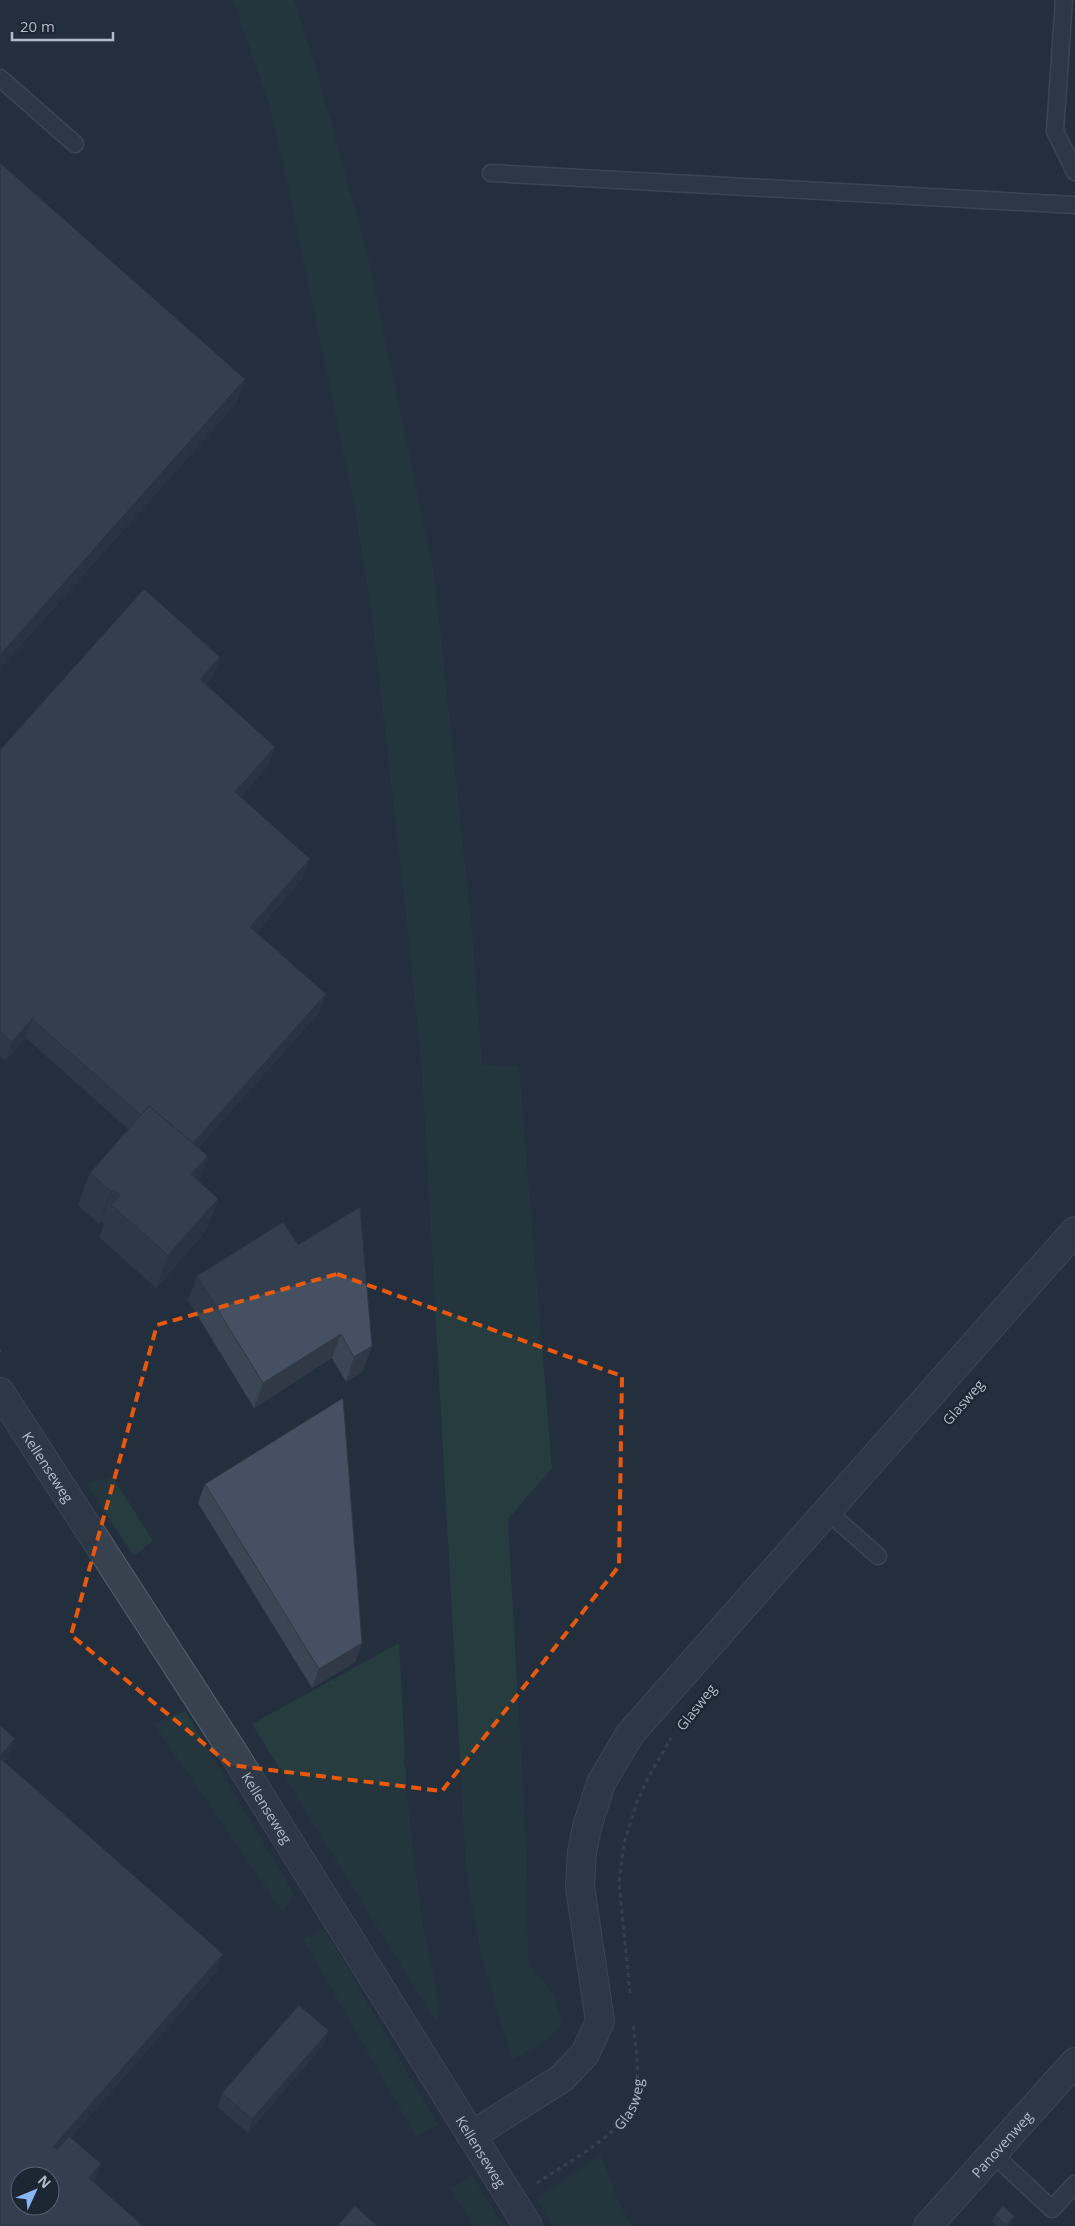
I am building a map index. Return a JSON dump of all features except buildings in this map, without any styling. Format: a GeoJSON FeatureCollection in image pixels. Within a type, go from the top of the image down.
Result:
{"type":"FeatureCollection","features":[{"type":"Feature","properties":{"kind":"street"},"geometry":{"type":"LineString","coordinates":[[471,2136],[562,2078],[585,2054],[600,2021],[580,1887],[582,1852],[587,1827],[602,1783],[630,1734],[1075,1231]]}},
{"type":"Feature","properties":{"kind":"street","name":"Kellenseweg"},"geometry":{"type":"LineString","coordinates":[[0,1392],[230,1749],[528,2226]]}},
{"type":"Feature","properties":{"kind":"street","name":"Panovenweg"},"geometry":{"type":"LineString","coordinates":[[928,2226],[1075,2062]]}},
{"type":"Feature","properties":{"kind":"lane"},"geometry":{"type":"LineString","coordinates":[[1064,0],[1055,131],[1075,172]]}},
{"type":"Feature","properties":{"kind":"lane"},"geometry":{"type":"LineString","coordinates":[[0,78],[75,144]]}},
{"type":"Feature","properties":{"kind":"lane"},"geometry":{"type":"LineString","coordinates":[[491,173],[1075,205]]}},
{"type":"Feature","properties":{"kind":"lane"},"geometry":{"type":"LineString","coordinates":[[827,1511],[878,1556]]}},
{"type":"Feature","properties":{"kind":"lane"},"geometry":{"type":"LineString","coordinates":[[992,2154],[1052,2209],[1075,2184]]}},
{"type":"Feature","properties":{"kind":"path","name":"Glasweg"},"geometry":{"type":"LineString","coordinates":[[631,2000],[620,1883],[624,1843],[629,1823],[649,1776],[666,1745],[677,1731]]}},
{"type":"Feature","properties":{"kind":"path","name":"Glasweg"},"geometry":{"type":"LineString","coordinates":[[511,2200],[606,2137],[626,2116],[634,2101],[637,2069],[632,2020]]}},
{"type":"Feature","properties":{"kind":"highlighted area"},"geometry":{"type":"Polygon","coordinates":[[[337,1274],[622,1376],[619,1566],[442,1791],[230,1765],[71,1635],[157,1325],[337,1274]]]}},
{"type":"Feature","properties":{"kind":"green space"},"geometry":{"type":"Polygon","coordinates":[[[233,0],[294,0],[314,62],[367,253],[434,574],[471,921],[482,1065],[519,1067],[552,1468],[508,1519],[527,1863],[528,1963],[554,1995],[562,2023],[546,2041],[512,2060],[481,1955],[466,1869],[422,1070],[372,615],[354,503],[288,186],[269,103],[233,0]]]}},
{"type":"Feature","properties":{"kind":"green space"},"geometry":{"type":"Polygon","coordinates":[[[112,1476],[153,1541],[134,1556],[86,1484],[112,1476]]]}},
{"type":"Feature","properties":{"kind":"green space"},"geometry":{"type":"Polygon","coordinates":[[[399,1643],[406,1784],[423,1928],[437,1991],[438,2025],[252,1724],[399,1643]]]}},
{"type":"Feature","properties":{"kind":"green space"},"geometry":{"type":"Polygon","coordinates":[[[185,1711],[294,1894],[283,1912],[154,1724],[185,1711]]]}},
{"type":"Feature","properties":{"kind":"green space"},"geometry":{"type":"Polygon","coordinates":[[[324,1928],[438,2125],[416,2136],[303,1939],[324,1928]]]}},
{"type":"Feature","properties":{"kind":"green space"},"geometry":{"type":"Polygon","coordinates":[[[601,2154],[617,2199],[632,2226],[554,2226],[536,2199],[601,2154]]]}},
{"type":"Feature","properties":{"kind":"green space"},"geometry":{"type":"Polygon","coordinates":[[[473,2176],[503,2226],[475,2226],[450,2188],[473,2176]]]}}]}
